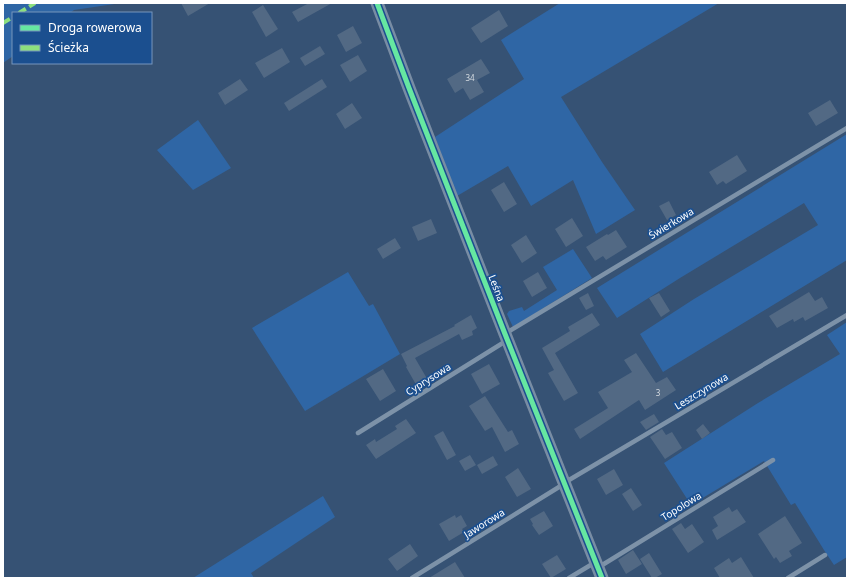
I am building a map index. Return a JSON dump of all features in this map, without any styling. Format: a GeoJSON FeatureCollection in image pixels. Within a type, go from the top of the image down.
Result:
{"type":"FeatureCollection","features":[{"type":"Feature","properties":{"kind":"street","name":"Leśna"},"geometry":{"type":"LineString","coordinates":[[377,3],[506,337],[598,569]]}},
{"type":"Feature","properties":{"kind":"lane","name":"Świerkowa"},"geometry":{"type":"LineString","coordinates":[[506,337],[847,128]]}},
{"type":"Feature","properties":{"kind":"lane","name":"Leszczynowa"},"geometry":{"type":"LineString","coordinates":[[564,483],[847,315]]}},
{"type":"Feature","properties":{"kind":"lane","name":"Cyprysowa"},"geometry":{"type":"LineString","coordinates":[[358,433],[506,337]]}},
{"type":"Feature","properties":{"kind":"lane","name":"Topolowa"},"geometry":{"type":"LineString","coordinates":[[569,578],[598,569],[773,460]]}},
{"type":"Feature","properties":{"kind":"lane","name":"Jaworowa"},"geometry":{"type":"LineString","coordinates":[[412,578],[559,488],[564,483]]}},
{"type":"Feature","properties":{"kind":"lane"},"geometry":{"type":"LineString","coordinates":[[788,578],[825,555]]}},
{"type":"Feature","properties":{"kind":"shaded area"},"geometry":{"type":"Polygon","coordinates":[[[3,3],[121,3],[74,10],[71,12],[12,12],[12,57],[3,63],[3,3]]]}},
{"type":"Feature","properties":{"kind":"shaded area"},"geometry":{"type":"Polygon","coordinates":[[[560,3],[719,3],[561,97],[602,162],[635,210],[596,234],[573,180],[531,206],[508,166],[457,196],[435,137],[524,79],[501,40],[560,3]]]}},
{"type":"Feature","properties":{"kind":"shaded area"},"geometry":{"type":"Polygon","coordinates":[[[198,120],[231,168],[193,190],[157,150],[198,120]]]}},
{"type":"Feature","properties":{"kind":"shaded area"},"geometry":{"type":"Polygon","coordinates":[[[847,134],[847,260],[663,372],[640,334],[694,299],[818,225],[804,203],[617,318],[597,288],[847,134]]]}},
{"type":"Feature","properties":{"kind":"shaded area"},"geometry":{"type":"Polygon","coordinates":[[[573,249],[592,278],[513,327],[507,314],[509,311],[522,307],[524,311],[557,290],[543,267],[573,249]]]}},
{"type":"Feature","properties":{"kind":"shaded area"},"geometry":{"type":"Polygon","coordinates":[[[348,272],[369,306],[373,304],[400,354],[305,411],[252,328],[348,272]]]}},
{"type":"Feature","properties":{"kind":"shaded area"},"geometry":{"type":"Polygon","coordinates":[[[847,322],[847,557],[834,565],[795,503],[791,505],[764,461],[691,505],[664,463],[758,403],[840,354],[827,335],[847,322]]]}},
{"type":"Feature","properties":{"kind":"shaded area"},"geometry":{"type":"Polygon","coordinates":[[[323,496],[335,517],[251,573],[254,578],[193,578],[323,496]]]}},
{"type":"Feature","properties":{"kind":"building"},"geometry":{"type":"Polygon","coordinates":[[[181,3],[210,3],[188,16],[181,3]]]}},
{"type":"Feature","properties":{"kind":"building"},"geometry":{"type":"Polygon","coordinates":[[[309,3],[332,3],[298,22],[292,12],[309,3]]]}},
{"type":"Feature","properties":{"kind":"building"},"geometry":{"type":"Polygon","coordinates":[[[263,5],[278,29],[266,37],[252,12],[263,5]]]}},
{"type":"Feature","properties":{"kind":"building"},"geometry":{"type":"Polygon","coordinates":[[[499,10],[508,26],[481,43],[471,28],[499,10]]]}},
{"type":"Feature","properties":{"kind":"building"},"geometry":{"type":"Polygon","coordinates":[[[353,26],[362,43],[346,52],[337,35],[353,26]]]}},
{"type":"Feature","properties":{"kind":"building"},"geometry":{"type":"Polygon","coordinates":[[[320,46],[325,54],[305,66],[300,58],[320,46]]]}},
{"type":"Feature","properties":{"kind":"building"},"geometry":{"type":"Polygon","coordinates":[[[282,48],[290,62],[264,78],[255,63],[282,48]]]}},
{"type":"Feature","properties":{"kind":"building"},"geometry":{"type":"Polygon","coordinates":[[[358,55],[367,71],[350,82],[340,65],[358,55]]]}},
{"type":"Feature","properties":{"kind":"building"},"geometry":{"type":"Polygon","coordinates":[[[481,59],[490,73],[477,80],[484,92],[470,100],[463,88],[455,93],[447,79],[481,59]]]}},
{"type":"Feature","properties":{"kind":"building"},"geometry":{"type":"Polygon","coordinates":[[[240,79],[248,90],[225,105],[218,93],[240,79]]]}},
{"type":"Feature","properties":{"kind":"building"},"geometry":{"type":"Polygon","coordinates":[[[322,79],[327,87],[289,111],[284,103],[322,79]]]}},
{"type":"Feature","properties":{"kind":"building"},"geometry":{"type":"Polygon","coordinates":[[[830,100],[838,113],[816,126],[808,113],[830,100]]]}},
{"type":"Feature","properties":{"kind":"building"},"geometry":{"type":"Polygon","coordinates":[[[352,103],[362,118],[345,129],[336,114],[352,103]]]}},
{"type":"Feature","properties":{"kind":"building"},"geometry":{"type":"Polygon","coordinates":[[[737,155],[747,171],[726,184],[723,181],[717,185],[709,172],[737,155]]]}},
{"type":"Feature","properties":{"kind":"building"},"geometry":{"type":"Polygon","coordinates":[[[504,182],[517,204],[504,212],[491,190],[504,182]]]}},
{"type":"Feature","properties":{"kind":"building"},"geometry":{"type":"Polygon","coordinates":[[[669,201],[676,215],[667,220],[659,206],[669,201]]]}},
{"type":"Feature","properties":{"kind":"building"},"geometry":{"type":"Polygon","coordinates":[[[572,218],[583,236],[566,247],[555,229],[572,218]]]}},
{"type":"Feature","properties":{"kind":"building"},"geometry":{"type":"Polygon","coordinates":[[[431,219],[437,233],[418,241],[412,227],[431,219]]]}},
{"type":"Feature","properties":{"kind":"building"},"geometry":{"type":"Polygon","coordinates":[[[616,230],[627,247],[606,260],[603,256],[595,261],[586,247],[616,230]]]}},
{"type":"Feature","properties":{"kind":"building"},"geometry":{"type":"Polygon","coordinates":[[[526,235],[537,253],[522,263],[511,245],[526,235]]]}},
{"type":"Feature","properties":{"kind":"building"},"geometry":{"type":"Polygon","coordinates":[[[395,238],[401,248],[383,259],[377,249],[395,238]]]}},
{"type":"Feature","properties":{"kind":"building"},"geometry":{"type":"Polygon","coordinates":[[[538,272],[547,288],[532,297],[523,281],[538,272]]]}},
{"type":"Feature","properties":{"kind":"building"},"geometry":{"type":"Polygon","coordinates":[[[809,292],[815,301],[822,297],[828,308],[805,321],[803,317],[794,322],[793,319],[777,328],[769,316],[809,292]]]}},
{"type":"Feature","properties":{"kind":"building"},"geometry":{"type":"Polygon","coordinates":[[[588,293],[594,306],[586,310],[579,298],[588,293]]]}},
{"type":"Feature","properties":{"kind":"building"},"geometry":{"type":"Polygon","coordinates":[[[659,293],[670,311],[661,317],[649,298],[659,293]]]}},
{"type":"Feature","properties":{"kind":"building"},"geometry":{"type":"Polygon","coordinates":[[[592,313],[600,325],[555,353],[578,393],[564,401],[548,373],[554,370],[542,348],[570,331],[568,327],[592,313]]]}},
{"type":"Feature","properties":{"kind":"building"},"geometry":{"type":"Polygon","coordinates":[[[471,315],[477,328],[472,331],[473,335],[462,340],[459,334],[415,358],[429,382],[418,388],[406,367],[407,366],[401,354],[455,326],[454,325],[471,315]]]}},
{"type":"Feature","properties":{"kind":"building"},"geometry":{"type":"Polygon","coordinates":[[[636,353],[656,383],[667,377],[676,390],[645,410],[639,400],[580,439],[574,429],[608,408],[598,392],[632,372],[624,360],[636,353]]]}},
{"type":"Feature","properties":{"kind":"building"},"geometry":{"type":"Polygon","coordinates":[[[489,364],[500,384],[482,394],[471,374],[489,364]]]}},
{"type":"Feature","properties":{"kind":"building"},"geometry":{"type":"Polygon","coordinates":[[[383,369],[396,391],[380,401],[366,379],[383,369]]]}},
{"type":"Feature","properties":{"kind":"building"},"geometry":{"type":"Polygon","coordinates":[[[485,396],[508,432],[512,430],[519,444],[505,452],[492,427],[485,431],[469,406],[485,396]]]}},
{"type":"Feature","properties":{"kind":"building"},"geometry":{"type":"Polygon","coordinates":[[[654,414],[659,422],[646,430],[640,422],[654,414]]]}},
{"type":"Feature","properties":{"kind":"building"},"geometry":{"type":"Polygon","coordinates":[[[406,419],[416,433],[376,459],[366,445],[375,439],[376,442],[397,429],[395,426],[406,419]]]}},
{"type":"Feature","properties":{"kind":"building"},"geometry":{"type":"Polygon","coordinates":[[[703,424],[710,433],[702,439],[696,430],[703,424]]]}},
{"type":"Feature","properties":{"kind":"building"},"geometry":{"type":"Polygon","coordinates":[[[662,429],[666,435],[672,432],[682,448],[665,459],[650,437],[662,429]]]}},
{"type":"Feature","properties":{"kind":"building"},"geometry":{"type":"Polygon","coordinates":[[[443,431],[456,455],[447,460],[434,436],[443,431]]]}},
{"type":"Feature","properties":{"kind":"building"},"geometry":{"type":"Polygon","coordinates":[[[470,455],[476,465],[465,471],[459,461],[470,455]]]}},
{"type":"Feature","properties":{"kind":"building"},"geometry":{"type":"Polygon","coordinates":[[[493,456],[498,465],[482,474],[477,465],[493,456]]]}},
{"type":"Feature","properties":{"kind":"building"},"geometry":{"type":"Polygon","coordinates":[[[518,468],[531,489],[517,497],[505,477],[518,468]]]}},
{"type":"Feature","properties":{"kind":"building"},"geometry":{"type":"Polygon","coordinates":[[[614,469],[623,485],[606,495],[597,479],[614,469]]]}},
{"type":"Feature","properties":{"kind":"building"},"geometry":{"type":"Polygon","coordinates":[[[631,488],[642,505],[633,511],[622,494],[631,488]]]}},
{"type":"Feature","properties":{"kind":"building"},"geometry":{"type":"Polygon","coordinates":[[[729,507],[732,512],[737,509],[746,522],[717,540],[712,530],[718,526],[713,517],[729,507]]]}},
{"type":"Feature","properties":{"kind":"building"},"geometry":{"type":"Polygon","coordinates":[[[544,511],[553,526],[539,535],[530,519],[544,511]]]}},
{"type":"Feature","properties":{"kind":"building"},"geometry":{"type":"Polygon","coordinates":[[[455,515],[456,518],[461,515],[467,526],[462,529],[464,532],[449,541],[439,524],[455,515]]]}},
{"type":"Feature","properties":{"kind":"building"},"geometry":{"type":"Polygon","coordinates":[[[785,516],[802,543],[789,551],[792,556],[780,563],[776,557],[774,559],[758,534],[785,516]]]}},
{"type":"Feature","properties":{"kind":"building"},"geometry":{"type":"Polygon","coordinates":[[[681,523],[685,529],[692,524],[704,542],[688,553],[672,529],[681,523]]]}},
{"type":"Feature","properties":{"kind":"building"},"geometry":{"type":"Polygon","coordinates":[[[410,544],[418,556],[397,571],[388,559],[410,544]]]}},
{"type":"Feature","properties":{"kind":"building"},"geometry":{"type":"Polygon","coordinates":[[[633,550],[642,564],[626,574],[618,560],[633,550]]]}},
{"type":"Feature","properties":{"kind":"building"},"geometry":{"type":"Polygon","coordinates":[[[649,553],[662,574],[655,578],[652,578],[640,559],[649,553]]]}},
{"type":"Feature","properties":{"kind":"building"},"geometry":{"type":"Polygon","coordinates":[[[557,555],[566,569],[551,578],[542,564],[557,555]]]}},
{"type":"Feature","properties":{"kind":"building"},"geometry":{"type":"Polygon","coordinates":[[[741,557],[754,578],[720,578],[714,568],[729,558],[732,563],[741,557]]]}},
{"type":"Feature","properties":{"kind":"building"},"geometry":{"type":"Polygon","coordinates":[[[455,562],[465,578],[429,578],[455,562]]]}},
{"type":"Feature","properties":{"kind":"marked path"},"geometry":{"type":"LineString","coordinates":[[21,12],[35,3]]}},
{"type":"Feature","properties":{"kind":"marked path"},"geometry":{"type":"LineString","coordinates":[[3,23],[12,18]]}},
{"type":"Feature","properties":{"kind":"cycle path"},"geometry":{"type":"LineString","coordinates":[[377,3],[505,334],[602,578]]}}]}
